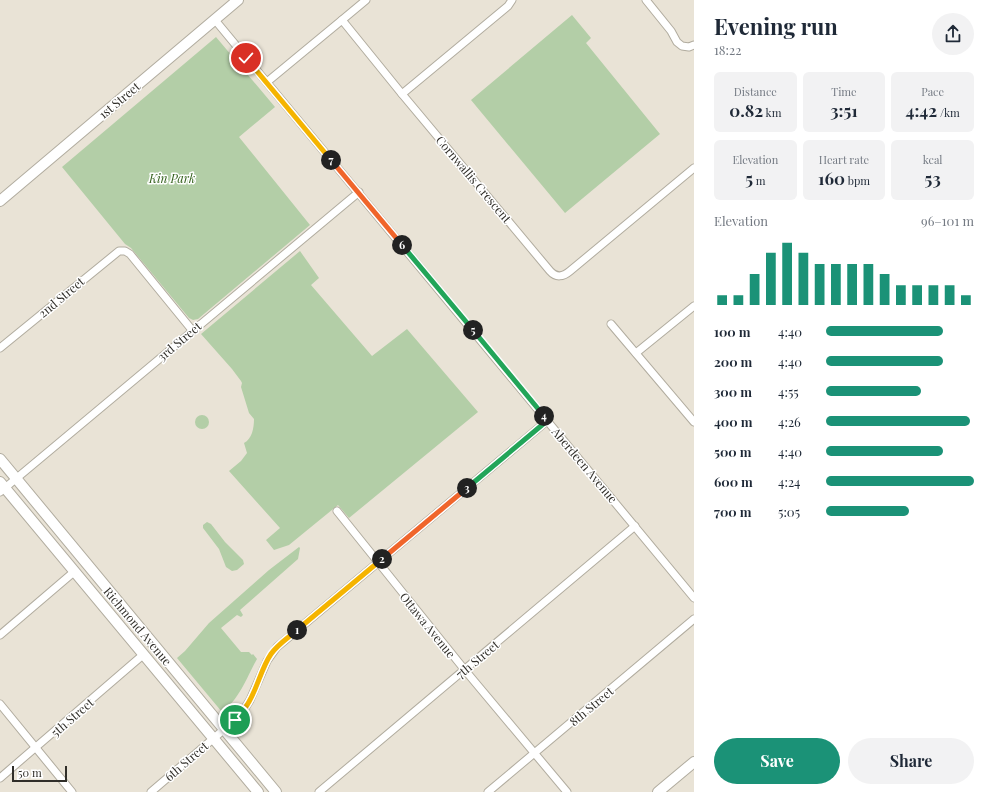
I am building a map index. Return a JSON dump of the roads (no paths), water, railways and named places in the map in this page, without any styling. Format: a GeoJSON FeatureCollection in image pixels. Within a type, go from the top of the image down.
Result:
{"type":"FeatureCollection","features":[{"type":"Feature","properties":{"kind":"main road","name":"1st Street"},"geometry":{"type":"LineString","coordinates":[[0,201],[238,0]]}},
{"type":"Feature","properties":{"kind":"main road","name":"Richmond Avenue"},"geometry":{"type":"LineString","coordinates":[[0,460],[276,792]]}},
{"type":"Feature","properties":{"kind":"main road","name":"Richmond Avenue"},"geometry":{"type":"LineString","coordinates":[[2,487],[144,654],[258,792]]}},
{"type":"Feature","properties":{"kind":"main road"},"geometry":{"type":"LineString","coordinates":[[658,792],[694,762]]}},
{"type":"Feature","properties":{"kind":"street"},"geometry":{"type":"LineString","coordinates":[[267,82],[366,0]]}},
{"type":"Feature","properties":{"kind":"street"},"geometry":{"type":"LineString","coordinates":[[402,94],[508,6],[512,0]]}},
{"type":"Feature","properties":{"kind":"street"},"geometry":{"type":"LineString","coordinates":[[646,0],[671,30],[677,42],[682,46],[689,47],[694,45]]}},
{"type":"Feature","properties":{"kind":"street","name":"Aberdeen Avenue"},"geometry":{"type":"LineString","coordinates":[[215,20],[694,598]]}},
{"type":"Feature","properties":{"kind":"street","name":"Cornwallis Crescent"},"geometry":{"type":"LineString","coordinates":[[342,20],[402,94],[550,271],[556,276],[563,276],[570,271],[694,168]]}},
{"type":"Feature","properties":{"kind":"street","name":"3rd Street"},"geometry":{"type":"LineString","coordinates":[[2,487],[16,478],[358,192]]}},
{"type":"Feature","properties":{"kind":"street","name":"2nd Street"},"geometry":{"type":"LineString","coordinates":[[0,348],[114,253],[119,251],[125,251],[130,254],[192,330]]}},
{"type":"Feature","properties":{"kind":"street"},"geometry":{"type":"LineString","coordinates":[[636,353],[694,306]]}},
{"type":"Feature","properties":{"kind":"street"},"geometry":{"type":"LineString","coordinates":[[611,324],[694,422]]}},
{"type":"Feature","properties":{"kind":"street","name":"6th Street"},"geometry":{"type":"LineString","coordinates":[[151,792],[224,729],[245,708],[267,660],[277,646],[548,420]]}},
{"type":"Feature","properties":{"kind":"street","name":"Ottawa Avenue"},"geometry":{"type":"LineString","coordinates":[[336,511],[464,669],[567,792]]}},
{"type":"Feature","properties":{"kind":"street","name":"7th Street"},"geometry":{"type":"LineString","coordinates":[[319,792],[635,526]]}},
{"type":"Feature","properties":{"kind":"street"},"geometry":{"type":"LineString","coordinates":[[0,635],[74,571]]}},
{"type":"Feature","properties":{"kind":"street","name":"8th Street"},"geometry":{"type":"LineString","coordinates":[[488,792],[694,619]]}},
{"type":"Feature","properties":{"kind":"street","name":"5th Street"},"geometry":{"type":"LineString","coordinates":[[0,778],[144,654]]}},
{"type":"Feature","properties":{"kind":"street"},"geometry":{"type":"LineString","coordinates":[[0,704],[72,792]]}},
{"type":"Feature","properties":{"kind":"park label","name":"Kin Park"},"geometry":{"type":"Point","coordinates":[172,178]}}]}
